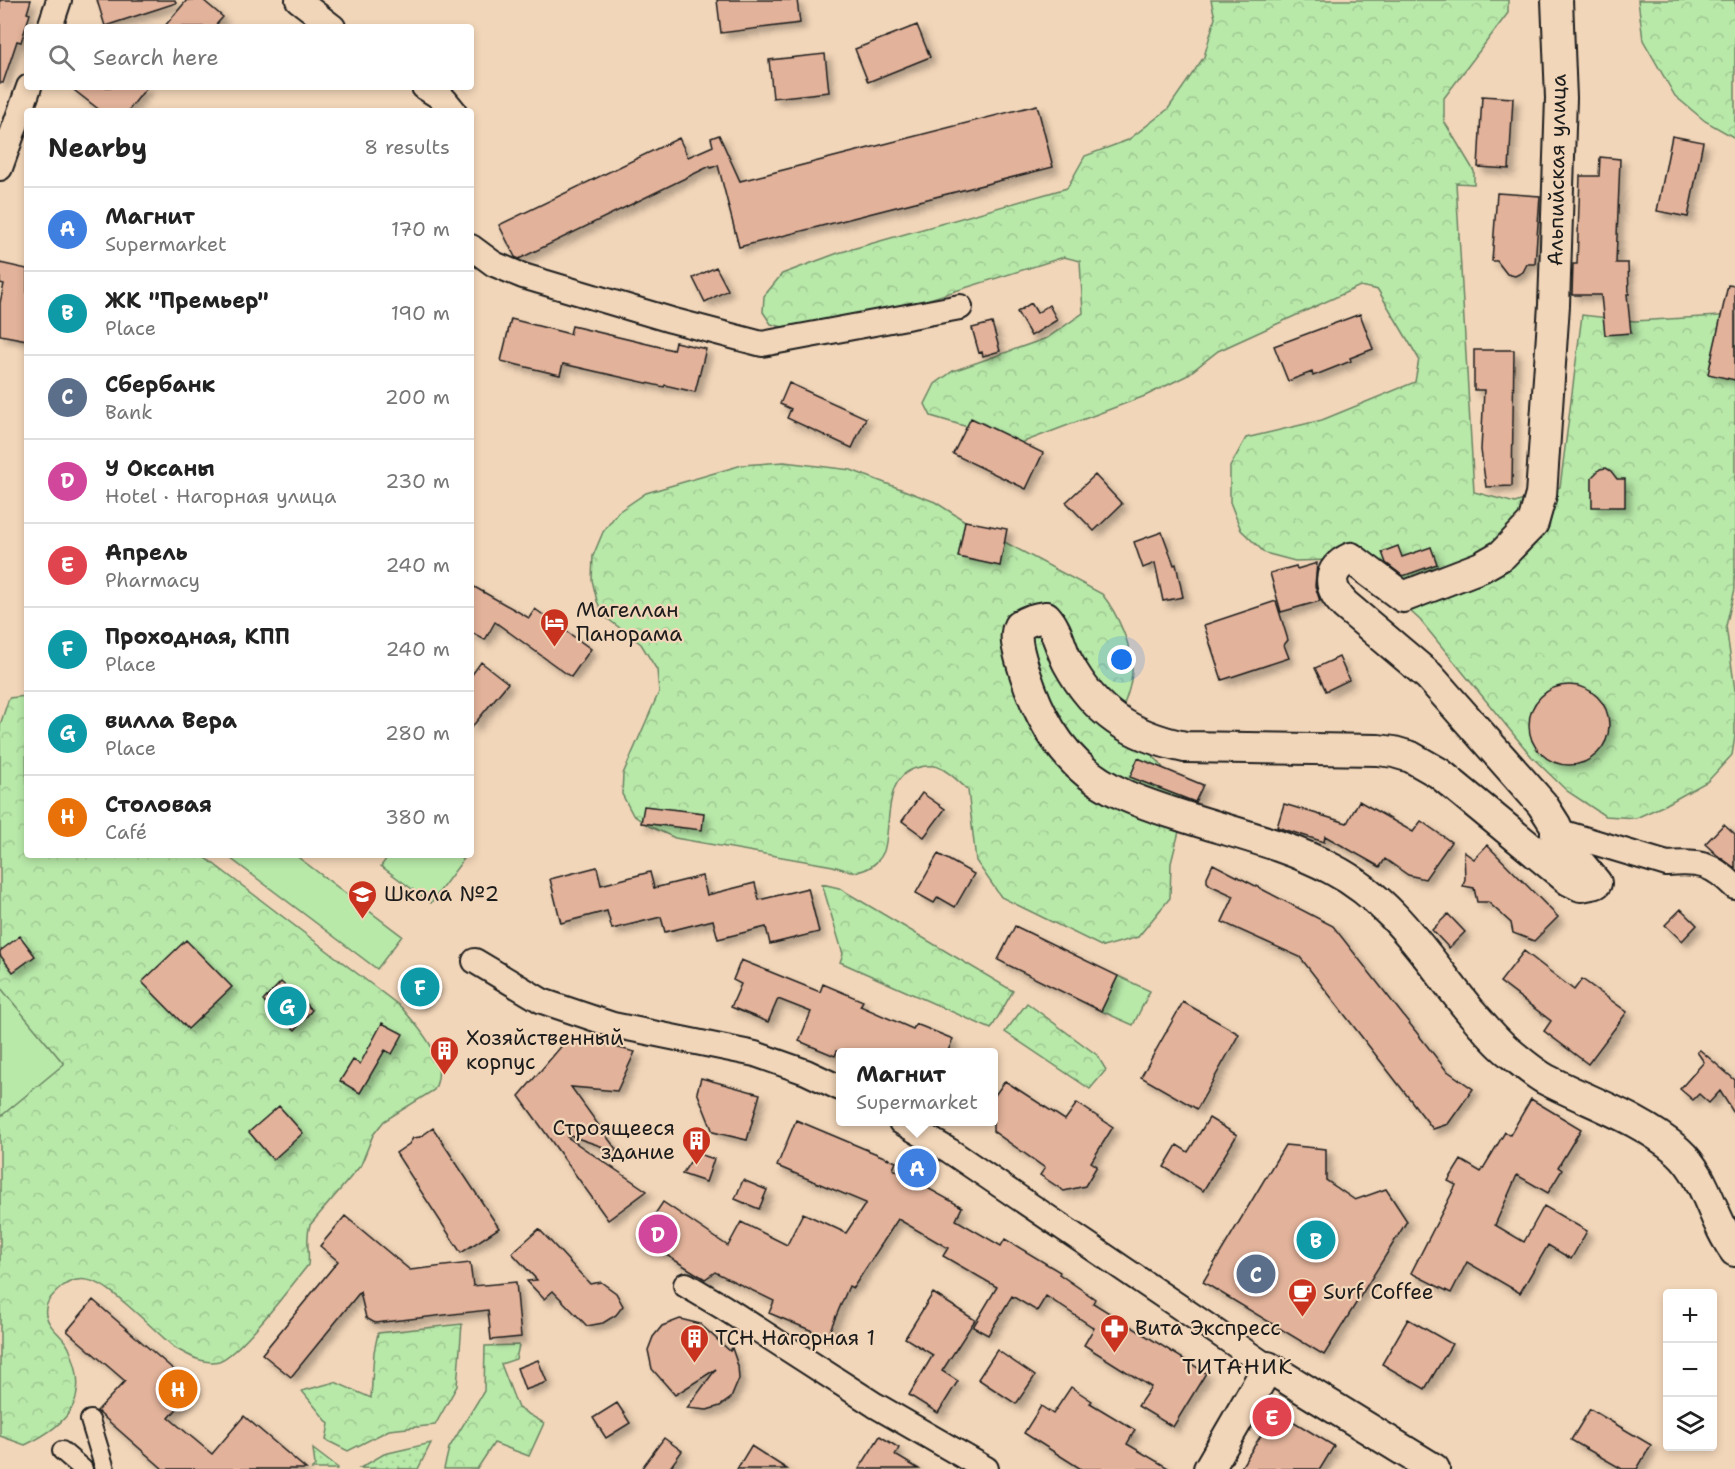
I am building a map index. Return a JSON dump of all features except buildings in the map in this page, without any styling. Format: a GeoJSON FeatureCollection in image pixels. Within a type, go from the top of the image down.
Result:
{"type":"FeatureCollection","features":[{"type":"Feature","properties":{"kind":"street"},"geometry":{"type":"LineString","coordinates":[[51,24],[59,0]]}},
{"type":"Feature","properties":{"kind":"street"},"geometry":{"type":"LineString","coordinates":[[298,0],[329,24]]}},
{"type":"Feature","properties":{"kind":"street","name":"Альпийская улица"},"geometry":{"type":"LineString","coordinates":[[1557,0],[1561,99],[1551,339],[1541,495],[1533,523],[1502,555],[1481,567],[1403,597],[1351,558],[1336,568],[1332,575],[1332,586],[1337,598],[1429,676],[1542,804],[1553,819],[1557,831]]}},
{"type":"Feature","properties":{"kind":"street"},"geometry":{"type":"LineString","coordinates":[[0,168],[28,90]]}},
{"type":"Feature","properties":{"kind":"street"},"geometry":{"type":"LineString","coordinates":[[429,90],[445,100],[452,108]]}},
{"type":"Feature","properties":{"kind":"street"},"geometry":{"type":"LineString","coordinates":[[474,249],[494,264],[523,276],[671,320],[762,344],[960,307]]}},
{"type":"Feature","properties":{"kind":"street"},"geometry":{"type":"LineString","coordinates":[[1735,887],[1722,874],[1705,864],[1686,862],[1667,864],[1557,831],[1556,835],[1596,883],[1581,886],[1569,880],[1439,773],[1411,757],[1378,750],[1185,747],[1158,742],[1102,711],[1082,687],[1067,661],[1054,625],[1046,617],[1025,622],[1019,626],[1017,631],[1029,689],[1039,711],[1053,735],[1078,765],[1117,793],[1302,854],[1359,884],[1392,913],[1465,1004],[1507,1051],[1544,1078],[1651,1132],[1679,1152],[1700,1181],[1724,1236],[1735,1251]]}},
{"type":"Feature","properties":{"kind":"street"},"geometry":{"type":"LineString","coordinates":[[475,961],[542,1001],[613,1024],[755,1054],[806,1072],[836,1086]]}},
{"type":"Feature","properties":{"kind":"street"},"geometry":{"type":"LineString","coordinates":[[908,1126],[950,1151],[1268,1367],[1434,1469]]}},
{"type":"Feature","properties":{"kind":"street"},"geometry":{"type":"LineString","coordinates":[[686,1285],[876,1405],[986,1469]]}},
{"type":"Feature","properties":{"kind":"street"},"geometry":{"type":"LineString","coordinates":[[1209,1469],[1268,1367]]}},
{"type":"Feature","properties":{"kind":"street"},"geometry":{"type":"LineString","coordinates":[[90,1420],[105,1469]]}},
{"type":"Feature","properties":{"kind":"street"},"geometry":{"type":"LineString","coordinates":[[62,1451],[83,1469]]}},
{"type":"Feature","properties":{"kind":"green space"},"geometry":{"type":"Polygon","coordinates":[[[1211,0],[1508,0],[1508,13],[1444,98],[1444,121],[1474,171],[1474,184],[1456,183],[1474,492],[1515,503],[1560,487],[1582,315],[1635,321],[1735,315],[1735,589],[1726,626],[1735,690],[1735,736],[1732,755],[1708,781],[1636,818],[1605,816],[1567,791],[1532,757],[1420,620],[1364,569],[1330,560],[1295,561],[1265,553],[1241,530],[1230,502],[1230,467],[1246,438],[1322,420],[1415,382],[1419,359],[1378,290],[1360,286],[1218,351],[1186,376],[1145,396],[1021,443],[931,416],[925,404],[935,384],[953,371],[1047,338],[1083,313],[1080,261],[1064,257],[859,321],[790,329],[771,324],[763,312],[764,296],[782,274],[838,253],[1067,188],[1085,156],[1128,140],[1168,109],[1204,57],[1215,18],[1211,0]]]}},
{"type":"Feature","properties":{"kind":"green space"},"geometry":{"type":"Polygon","coordinates":[[[1638,0],[1735,0],[1735,138],[1705,121],[1675,96],[1643,40],[1638,0]]]}},
{"type":"Feature","properties":{"kind":"green space"},"geometry":{"type":"Polygon","coordinates":[[[784,462],[851,470],[935,502],[965,521],[1102,594],[1123,631],[1132,662],[1130,685],[1117,722],[1159,762],[1186,804],[1171,863],[1170,898],[1138,937],[1103,947],[1001,897],[976,861],[968,790],[950,774],[935,766],[916,768],[905,773],[898,782],[890,804],[884,851],[873,865],[860,871],[848,871],[833,866],[675,838],[649,826],[633,815],[622,794],[623,774],[659,692],[657,670],[641,644],[604,616],[597,601],[592,580],[593,556],[603,532],[618,512],[646,493],[742,465],[784,462]]]}},
{"type":"Feature","properties":{"kind":"green space"},"geometry":{"type":"Polygon","coordinates":[[[24,696],[24,858],[206,858],[401,1007],[431,1046],[438,1067],[438,1079],[434,1090],[384,1121],[373,1135],[361,1165],[310,1225],[308,1265],[265,1318],[228,1356],[219,1361],[207,1362],[175,1348],[117,1296],[98,1283],[78,1280],[67,1283],[57,1291],[47,1304],[46,1315],[50,1324],[69,1348],[78,1381],[77,1395],[72,1407],[54,1428],[25,1445],[0,1436],[0,725],[9,698],[24,696]]]}},
{"type":"Feature","properties":{"kind":"green space"},"geometry":{"type":"Polygon","coordinates":[[[230,858],[299,858],[402,936],[377,969],[230,858]]]}},
{"type":"Feature","properties":{"kind":"green space"},"geometry":{"type":"Polygon","coordinates":[[[387,858],[460,858],[463,860],[431,903],[381,866],[387,858]]]}},
{"type":"Feature","properties":{"kind":"green space"},"geometry":{"type":"Polygon","coordinates":[[[822,884],[839,888],[1013,991],[991,1029],[840,962],[843,954],[822,884]]]}},
{"type":"Feature","properties":{"kind":"green space"},"geometry":{"type":"Polygon","coordinates":[[[1118,976],[1150,991],[1133,1025],[1101,1011],[1118,976]]]}},
{"type":"Feature","properties":{"kind":"green space"},"geometry":{"type":"Polygon","coordinates":[[[0,987],[64,1064],[0,1117],[0,987]]]}},
{"type":"Feature","properties":{"kind":"green space"},"geometry":{"type":"Polygon","coordinates":[[[1027,1003],[1097,1055],[1106,1070],[1090,1089],[1005,1032],[1027,1003]]]}},
{"type":"Feature","properties":{"kind":"green space"},"geometry":{"type":"Polygon","coordinates":[[[462,1324],[457,1386],[435,1425],[389,1430],[348,1451],[326,1440],[329,1424],[302,1391],[335,1382],[371,1398],[374,1352],[378,1333],[462,1324]]]}},
{"type":"Feature","properties":{"kind":"green space"},"geometry":{"type":"Polygon","coordinates":[[[519,1345],[516,1359],[501,1364],[518,1408],[544,1423],[529,1456],[494,1443],[477,1469],[444,1469],[449,1448],[484,1391],[485,1346],[519,1345]]]}},
{"type":"Feature","properties":{"kind":"green space"},"geometry":{"type":"Polygon","coordinates":[[[431,1443],[418,1469],[360,1468],[384,1454],[431,1443]]]}},
{"type":"Feature","properties":{"kind":"green space"},"geometry":{"type":"Polygon","coordinates":[[[313,1449],[338,1468],[312,1469],[315,1465],[313,1449]]]}},
{"type":"Feature","properties":{"kind":"place","name":"Магеллан Панорама"},"geometry":{"type":"Point","coordinates":[555,648]}},
{"type":"Feature","properties":{"kind":"place","name":"Школа №2"},"geometry":{"type":"Point","coordinates":[363,920]}},
{"type":"Feature","properties":{"kind":"place","name":"Проходная, КПП"},"geometry":{"type":"Point","coordinates":[420,987]}},
{"type":"Feature","properties":{"kind":"place","name":"вилла Вера"},"geometry":{"type":"Point","coordinates":[287,1006]}},
{"type":"Feature","properties":{"kind":"place","name":"Хозяйственный корпус"},"geometry":{"type":"Point","coordinates":[445,1076]}},
{"type":"Feature","properties":{"kind":"place","name":"Строящееся здание"},"geometry":{"type":"Point","coordinates":[696,1166]}},
{"type":"Feature","properties":{"kind":"place","name":"Магнит"},"geometry":{"type":"Point","coordinates":[917,1168]}},
{"type":"Feature","properties":{"kind":"place","name":"У Оксаны"},"geometry":{"type":"Point","coordinates":[658,1234]}},
{"type":"Feature","properties":{"kind":"place","name":"ЖК \"Премьер\""},"geometry":{"type":"Point","coordinates":[1316,1240]}},
{"type":"Feature","properties":{"kind":"place","name":"Сбербанк"},"geometry":{"type":"Point","coordinates":[1256,1274]}},
{"type":"Feature","properties":{"kind":"place","name":"Surf Coffee"},"geometry":{"type":"Point","coordinates":[1302,1318]}},
{"type":"Feature","properties":{"kind":"place","name":"Вита Экспресс"},"geometry":{"type":"Point","coordinates":[1114,1354]}},
{"type":"Feature","properties":{"kind":"place","name":"ТСН Нагорная 1"},"geometry":{"type":"Point","coordinates":[694,1364]}},
{"type":"Feature","properties":{"kind":"place","name":"Столовая"},"geometry":{"type":"Point","coordinates":[178,1389]}},
{"type":"Feature","properties":{"kind":"place","name":"Апрель"},"geometry":{"type":"Point","coordinates":[1272,1417]}},
{"type":"Feature","properties":{"kind":"district","name":"ТИТАНИК"},"geometry":{"type":"Point","coordinates":[1238,1366]}}]}
